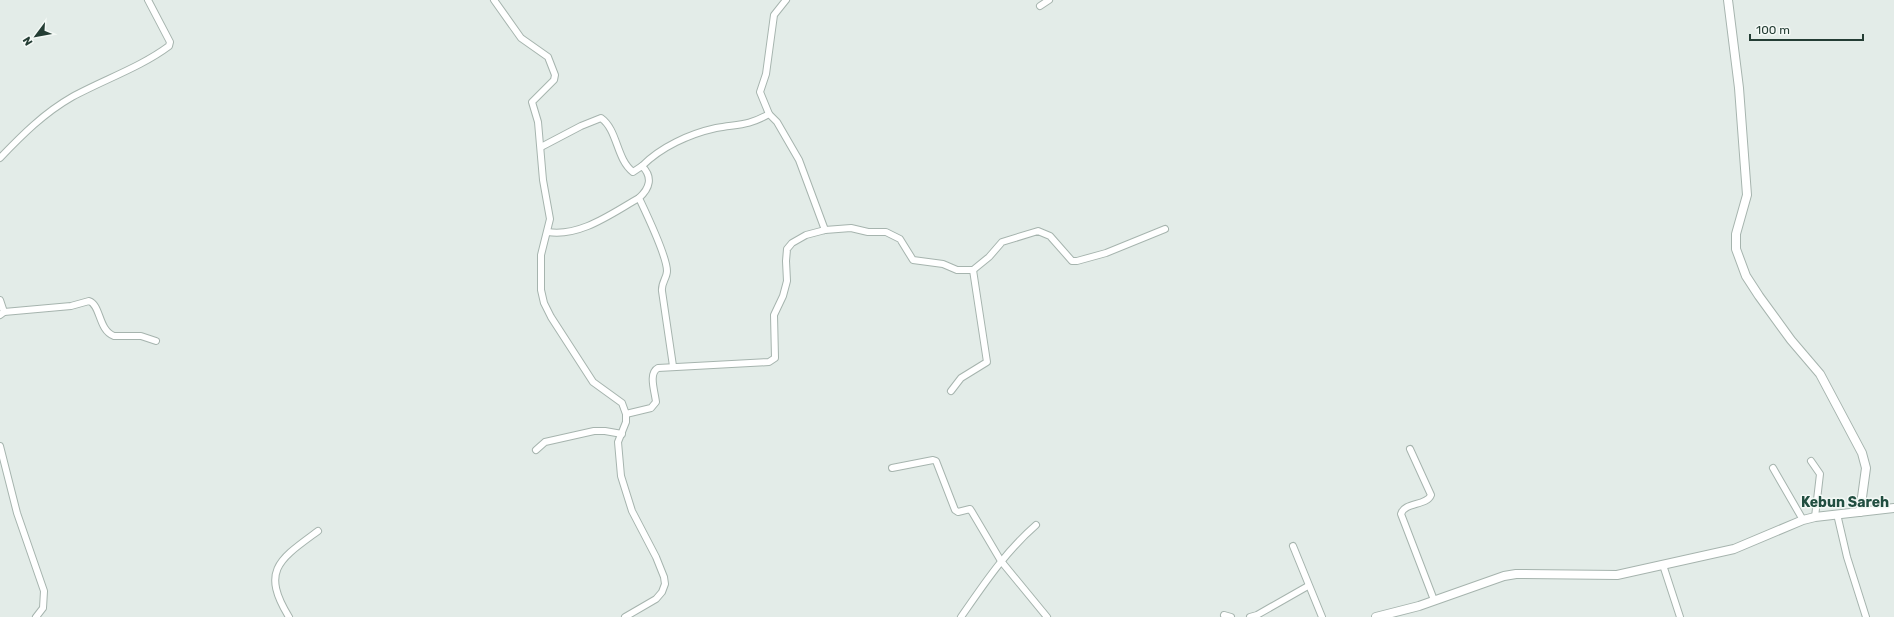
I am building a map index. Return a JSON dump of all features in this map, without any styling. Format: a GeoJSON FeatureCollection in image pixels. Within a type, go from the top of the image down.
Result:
{"type":"FeatureCollection","features":[{"type":"Feature","properties":{"kind":"street"},"geometry":{"type":"LineString","coordinates":[[0,158],[27,129],[49,111],[72,97],[168,46],[170,42],[148,0]]}},
{"type":"Feature","properties":{"kind":"street"},"geometry":{"type":"LineString","coordinates":[[494,0],[521,38],[548,57],[555,75],[554,80],[532,102],[538,122],[543,180],[550,219],[548,232],[541,255],[541,290],[544,303],[551,317],[593,382],[622,403],[626,414],[626,422],[618,442],[621,476],[632,511],[656,557],[664,577],[665,584],[662,592],[656,599],[625,617]]}},
{"type":"Feature","properties":{"kind":"street"},"geometry":{"type":"LineString","coordinates":[[786,0],[774,15],[766,74],[760,92],[769,114],[777,122],[799,160],[825,230]]}},
{"type":"Feature","properties":{"kind":"street"},"geometry":{"type":"LineString","coordinates":[[1040,6],[1049,0]]}},
{"type":"Feature","properties":{"kind":"street"},"geometry":{"type":"LineString","coordinates":[[1728,0],[1739,88],[1748,195],[1736,234],[1736,249],[1746,276],[1759,296],[1791,340],[1820,374],[1862,453],[1866,468],[1860,512]]}},
{"type":"Feature","properties":{"kind":"street"},"geometry":{"type":"LineString","coordinates":[[541,147],[581,126],[602,118],[610,129],[627,166],[633,172],[672,144],[713,129],[755,122],[769,114]]}},
{"type":"Feature","properties":{"kind":"street"},"geometry":{"type":"LineString","coordinates":[[548,232],[568,232],[590,225],[639,198],[650,183],[649,177],[642,166]]}},
{"type":"Feature","properties":{"kind":"street"},"geometry":{"type":"LineString","coordinates":[[639,198],[665,262],[666,276],[662,282],[662,291],[674,366]]}},
{"type":"Feature","properties":{"kind":"street"},"geometry":{"type":"LineString","coordinates":[[626,414],[654,406],[656,402],[653,372],[662,367],[769,362],[775,358],[774,315],[783,296],[787,281],[787,249],[792,243],[806,235],[825,230],[851,228],[868,232],[886,232],[900,239],[913,260],[943,264],[957,270],[973,270],[981,264],[1002,242],[1038,231],[1050,236],[1072,261],[1077,261],[1106,253],[1165,229]]}},
{"type":"Feature","properties":{"kind":"street"},"geometry":{"type":"LineString","coordinates":[[951,391],[961,378],[987,362],[973,270]]}},
{"type":"Feature","properties":{"kind":"street"},"geometry":{"type":"LineString","coordinates":[[0,300],[2,314],[71,306],[89,301],[94,303],[104,329],[110,335],[141,336],[156,341]]}},
{"type":"Feature","properties":{"kind":"street"},"geometry":{"type":"LineString","coordinates":[[536,450],[545,442],[594,431],[605,430],[622,434]]}},
{"type":"Feature","properties":{"kind":"street"},"geometry":{"type":"LineString","coordinates":[[0,446],[17,513],[44,591],[43,608],[36,617]]}},
{"type":"Feature","properties":{"kind":"street"},"geometry":{"type":"LineString","coordinates":[[1410,449],[1431,495],[1427,500],[1404,509],[1401,514],[1434,600]]}},
{"type":"Feature","properties":{"kind":"street"},"geometry":{"type":"LineString","coordinates":[[892,468],[933,460],[936,461],[955,510],[958,512],[970,509],[1001,561],[1047,617]]}},
{"type":"Feature","properties":{"kind":"street"},"geometry":{"type":"LineString","coordinates":[[1810,461],[1820,474],[1814,517]]}},
{"type":"Feature","properties":{"kind":"street"},"geometry":{"type":"LineString","coordinates":[[1773,468],[1803,520]]}},
{"type":"Feature","properties":{"kind":"street"},"geometry":{"type":"LineString","coordinates":[[1376,617],[1405,610],[1504,576],[1516,574],[1617,575],[1734,549],[1803,520],[1814,517],[1894,508]]}},
{"type":"Feature","properties":{"kind":"street"},"geometry":{"type":"LineString","coordinates":[[1837,514],[1846,557],[1866,617]]}},
{"type":"Feature","properties":{"kind":"street"},"geometry":{"type":"LineString","coordinates":[[961,617],[1001,561],[1018,541],[1036,525]]}},
{"type":"Feature","properties":{"kind":"street"},"geometry":{"type":"LineString","coordinates":[[290,617],[279,600],[275,586],[276,574],[285,555],[318,531]]}},
{"type":"Feature","properties":{"kind":"street"},"geometry":{"type":"LineString","coordinates":[[1293,546],[1308,586],[1322,617]]}},
{"type":"Feature","properties":{"kind":"street"},"geometry":{"type":"LineString","coordinates":[[1663,565],[1680,617]]}},
{"type":"Feature","properties":{"kind":"street"},"geometry":{"type":"LineString","coordinates":[[1250,617],[1257,615],[1308,586]]}},
{"type":"Feature","properties":{"kind":"street"},"geometry":{"type":"LineString","coordinates":[[1224,615],[1231,617]]}},
{"type":"Feature","properties":{"kind":"district","name":"Kebun Sareh"},"geometry":{"type":"Point","coordinates":[1845,502]}}]}
